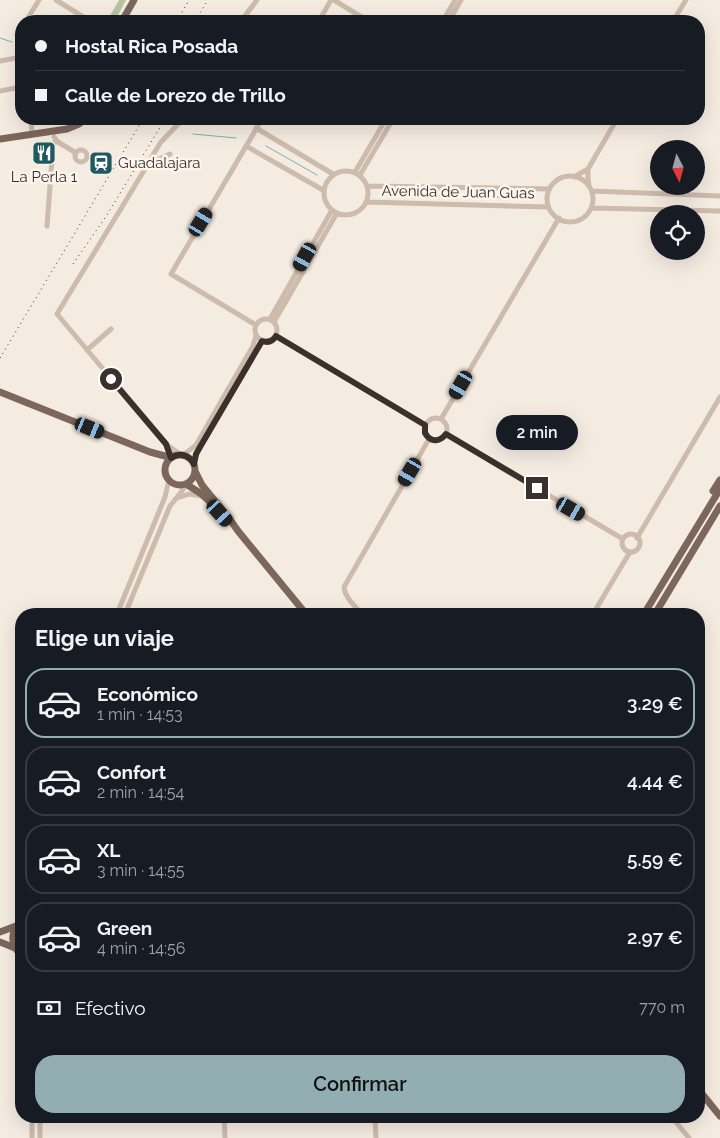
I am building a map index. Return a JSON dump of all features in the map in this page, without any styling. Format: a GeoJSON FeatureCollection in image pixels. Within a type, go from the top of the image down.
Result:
{"type":"FeatureCollection","features":[{"type":"Feature","properties":{"kind":"main road"},"geometry":{"type":"LineString","coordinates":[[125,15],[134,0]]}},
{"type":"Feature","properties":{"kind":"main road"},"geometry":{"type":"LineString","coordinates":[[0,139],[53,131],[76,125]]}},
{"type":"Feature","properties":{"kind":"main road"},"geometry":{"type":"LineString","coordinates":[[0,392],[150,452],[165,456],[190,458],[202,485],[230,518],[238,531]]}},
{"type":"Feature","properties":{"kind":"main road"},"geometry":{"type":"LineString","coordinates":[[150,452],[165,466],[165,474],[168,480],[176,485],[186,485],[205,496],[238,531],[301,608]]}},
{"type":"Feature","properties":{"kind":"main road"},"geometry":{"type":"LineString","coordinates":[[165,466],[176,456]]}},
{"type":"Feature","properties":{"kind":"main road"},"geometry":{"type":"LineString","coordinates":[[186,485],[196,473]]}},
{"type":"Feature","properties":{"kind":"main road"},"geometry":{"type":"LineString","coordinates":[[647,608],[720,480]]}},
{"type":"Feature","properties":{"kind":"main road"},"geometry":{"type":"LineString","coordinates":[[650,603],[720,488]]}},
{"type":"Feature","properties":{"kind":"main road"},"geometry":{"type":"LineString","coordinates":[[658,608],[720,506]]}},
{"type":"Feature","properties":{"kind":"main road"},"geometry":{"type":"LineString","coordinates":[[659,608],[680,580],[720,515]]}},
{"type":"Feature","properties":{"kind":"main road"},"geometry":{"type":"LineString","coordinates":[[0,932],[15,924]]}},
{"type":"Feature","properties":{"kind":"main road"},"geometry":{"type":"LineString","coordinates":[[0,942],[15,951]]}},
{"type":"Feature","properties":{"kind":"main road"},"geometry":{"type":"LineString","coordinates":[[705,1097],[720,1116]]}},
{"type":"Feature","properties":{"kind":"street"},"geometry":{"type":"LineString","coordinates":[[30,15],[40,0]]}},
{"type":"Feature","properties":{"kind":"street"},"geometry":{"type":"LineString","coordinates":[[56,0],[80,15]]}},
{"type":"Feature","properties":{"kind":"street"},"geometry":{"type":"LineString","coordinates":[[246,15],[257,0]]}},
{"type":"Feature","properties":{"kind":"street"},"geometry":{"type":"LineString","coordinates":[[323,15],[333,0],[358,15]]}},
{"type":"Feature","properties":{"kind":"street"},"geometry":{"type":"LineString","coordinates":[[446,15],[455,0]]}},
{"type":"Feature","properties":{"kind":"street"},"geometry":{"type":"LineString","coordinates":[[452,15],[461,0]]}},
{"type":"Feature","properties":{"kind":"street"},"geometry":{"type":"LineString","coordinates":[[677,15],[686,0]]}},
{"type":"Feature","properties":{"kind":"street"},"geometry":{"type":"LineString","coordinates":[[0,61],[15,57]]}},
{"type":"Feature","properties":{"kind":"street"},"geometry":{"type":"LineString","coordinates":[[0,91],[15,87]]}},
{"type":"Feature","properties":{"kind":"street"},"geometry":{"type":"LineString","coordinates":[[31,125],[32,134]]}},
{"type":"Feature","properties":{"kind":"street"},"geometry":{"type":"LineString","coordinates":[[176,456],[57,314],[161,142],[177,125]]}},
{"type":"Feature","properties":{"kind":"street"},"geometry":{"type":"LineString","coordinates":[[256,325],[171,274],[258,125]]}},
{"type":"Feature","properties":{"kind":"street"},"geometry":{"type":"LineString","coordinates":[[357,174],[383,125]]}},
{"type":"Feature","properties":{"kind":"street"},"geometry":{"type":"LineString","coordinates":[[357,174],[389,125]]}},
{"type":"Feature","properties":{"kind":"street"},"geometry":{"type":"LineString","coordinates":[[574,177],[588,168],[613,125]]}},
{"type":"Feature","properties":{"kind":"street"},"geometry":{"type":"LineString","coordinates":[[256,128],[333,174]]}},
{"type":"Feature","properties":{"kind":"street"},"geometry":{"type":"LineString","coordinates":[[53,131],[58,142],[76,153]]}},
{"type":"Feature","properties":{"kind":"street"},"geometry":{"type":"LineString","coordinates":[[47,226],[53,146],[56,140]]}},
{"type":"Feature","properties":{"kind":"street"},"geometry":{"type":"LineString","coordinates":[[246,146],[324,190]]}},
{"type":"Feature","properties":{"kind":"street"},"geometry":{"type":"LineString","coordinates":[[148,164],[170,154]]}},
{"type":"Feature","properties":{"kind":"street"},"geometry":{"type":"LineString","coordinates":[[588,168],[588,178],[593,200],[592,208],[588,214],[582,219],[567,222],[554,215],[549,206],[548,194],[556,181],[570,176],[584,181],[590,189]]}},
{"type":"Feature","properties":{"kind":"street"},"geometry":{"type":"LineString","coordinates":[[343,170],[351,170],[357,174],[363,178],[367,186],[368,197],[366,202],[361,209],[348,215],[332,210],[326,203],[324,196],[326,182],[330,176],[343,170]]}},
{"type":"Feature","properties":{"kind":"street","name":"Avenida de Juan Guas"},"geometry":{"type":"LineString","coordinates":[[367,186],[550,189]]}},
{"type":"Feature","properties":{"kind":"street"},"geometry":{"type":"LineString","coordinates":[[590,189],[720,196]]}},
{"type":"Feature","properties":{"kind":"street","name":"Avenida de Juan Guas"},"geometry":{"type":"LineString","coordinates":[[366,202],[549,206]]}},
{"type":"Feature","properties":{"kind":"street"},"geometry":{"type":"LineString","coordinates":[[592,208],[720,211]]}},
{"type":"Feature","properties":{"kind":"street"},"geometry":{"type":"LineString","coordinates":[[272,321],[332,210]]}},
{"type":"Feature","properties":{"kind":"street"},"geometry":{"type":"LineString","coordinates":[[272,321],[337,213]]}},
{"type":"Feature","properties":{"kind":"street"},"geometry":{"type":"LineString","coordinates":[[441,420],[559,218]]}},
{"type":"Feature","properties":{"kind":"street"},"geometry":{"type":"LineString","coordinates":[[176,456],[191,449],[196,444],[253,346],[258,322],[264,319],[272,321],[278,329],[276,336],[268,342],[262,341],[256,336]]}},
{"type":"Feature","properties":{"kind":"street"},"geometry":{"type":"LineString","coordinates":[[87,350],[111,329]]}},
{"type":"Feature","properties":{"kind":"street"},"geometry":{"type":"LineString","coordinates":[[276,336],[425,425]]}},
{"type":"Feature","properties":{"kind":"street"},"geometry":{"type":"LineString","coordinates":[[194,464],[196,454],[262,341]]}},
{"type":"Feature","properties":{"kind":"street"},"geometry":{"type":"LineString","coordinates":[[597,608],[630,552],[638,547],[638,538],[720,396]]}},
{"type":"Feature","properties":{"kind":"street"},"geometry":{"type":"LineString","coordinates":[[433,418],[441,420],[447,427],[446,434],[440,440],[429,439],[425,433],[425,425],[433,418]]}},
{"type":"Feature","properties":{"kind":"street"},"geometry":{"type":"LineString","coordinates":[[446,434],[623,539]]}},
{"type":"Feature","properties":{"kind":"street"},"geometry":{"type":"LineString","coordinates":[[357,608],[344,592],[344,587],[429,439]]}},
{"type":"Feature","properties":{"kind":"street"},"geometry":{"type":"LineString","coordinates":[[166,444],[176,456]]}},
{"type":"Feature","properties":{"kind":"street"},"geometry":{"type":"LineString","coordinates":[[119,608],[165,497],[168,480]]}},
{"type":"Feature","properties":{"kind":"street"},"geometry":{"type":"LineString","coordinates":[[128,608],[170,506],[186,485]]}},
{"type":"Feature","properties":{"kind":"street"},"geometry":{"type":"LineString","coordinates":[[176,498],[188,494],[205,496]]}},
{"type":"Feature","properties":{"kind":"street"},"geometry":{"type":"LineString","coordinates":[[630,552],[622,546],[623,539],[631,534],[638,538]]}},
{"type":"Feature","properties":{"kind":"street"},"geometry":{"type":"LineString","coordinates":[[32,1123],[32,1138]]}},
{"type":"Feature","properties":{"kind":"street"},"geometry":{"type":"LineString","coordinates":[[40,1123],[40,1138]]}},
{"type":"Feature","properties":{"kind":"street"},"geometry":{"type":"LineString","coordinates":[[224,1123],[224,1138]]}},
{"type":"Feature","properties":{"kind":"street"},"geometry":{"type":"LineString","coordinates":[[375,1123],[376,1138]]}},
{"type":"Feature","properties":{"kind":"street"},"geometry":{"type":"LineString","coordinates":[[677,1123],[689,1138]]}},
{"type":"Feature","properties":{"kind":"green space"},"geometry":{"type":"Polygon","coordinates":[[[119,0],[126,0],[118,15],[110,15],[119,0]]]}},
{"type":"Feature","properties":{"kind":"waterway"},"geometry":{"type":"LineString","coordinates":[[0,38],[12,42]]}},
{"type":"Feature","properties":{"kind":"waterway"},"geometry":{"type":"LineString","coordinates":[[193,134],[236,138]]}},
{"type":"Feature","properties":{"kind":"waterway"},"geometry":{"type":"LineString","coordinates":[[266,146],[317,175]]}},
{"type":"Feature","properties":{"kind":"waterway"},"geometry":{"type":"LineString","coordinates":[[381,194],[535,198]]}},
{"type":"Feature","properties":{"kind":"railway"},"geometry":{"type":"LineString","coordinates":[[180,15],[189,0]]}},
{"type":"Feature","properties":{"kind":"railway"},"geometry":{"type":"LineString","coordinates":[[199,15],[208,0]]}},
{"type":"Feature","properties":{"kind":"railway"},"geometry":{"type":"LineString","coordinates":[[0,358],[139,125]]}},
{"type":"Feature","properties":{"kind":"railway"},"geometry":{"type":"LineString","coordinates":[[73,264],[107,215],[161,125]]}},
{"type":"Feature","properties":{"kind":"place","name":"La Perla 1"},"geometry":{"type":"Point","coordinates":[44,153]}},
{"type":"Feature","properties":{"kind":"place","name":"Guadalajara"},"geometry":{"type":"Point","coordinates":[101,163]}},
{"type":"Feature","properties":{"kind":"route"},"geometry":{"type":"LineString","coordinates":[[111,379],[166,444],[171,458],[183,455],[190,458],[194,464],[196,454],[262,341],[268,342],[276,336],[425,425],[425,433],[429,439],[440,440],[446,434],[537,488]]}}]}
